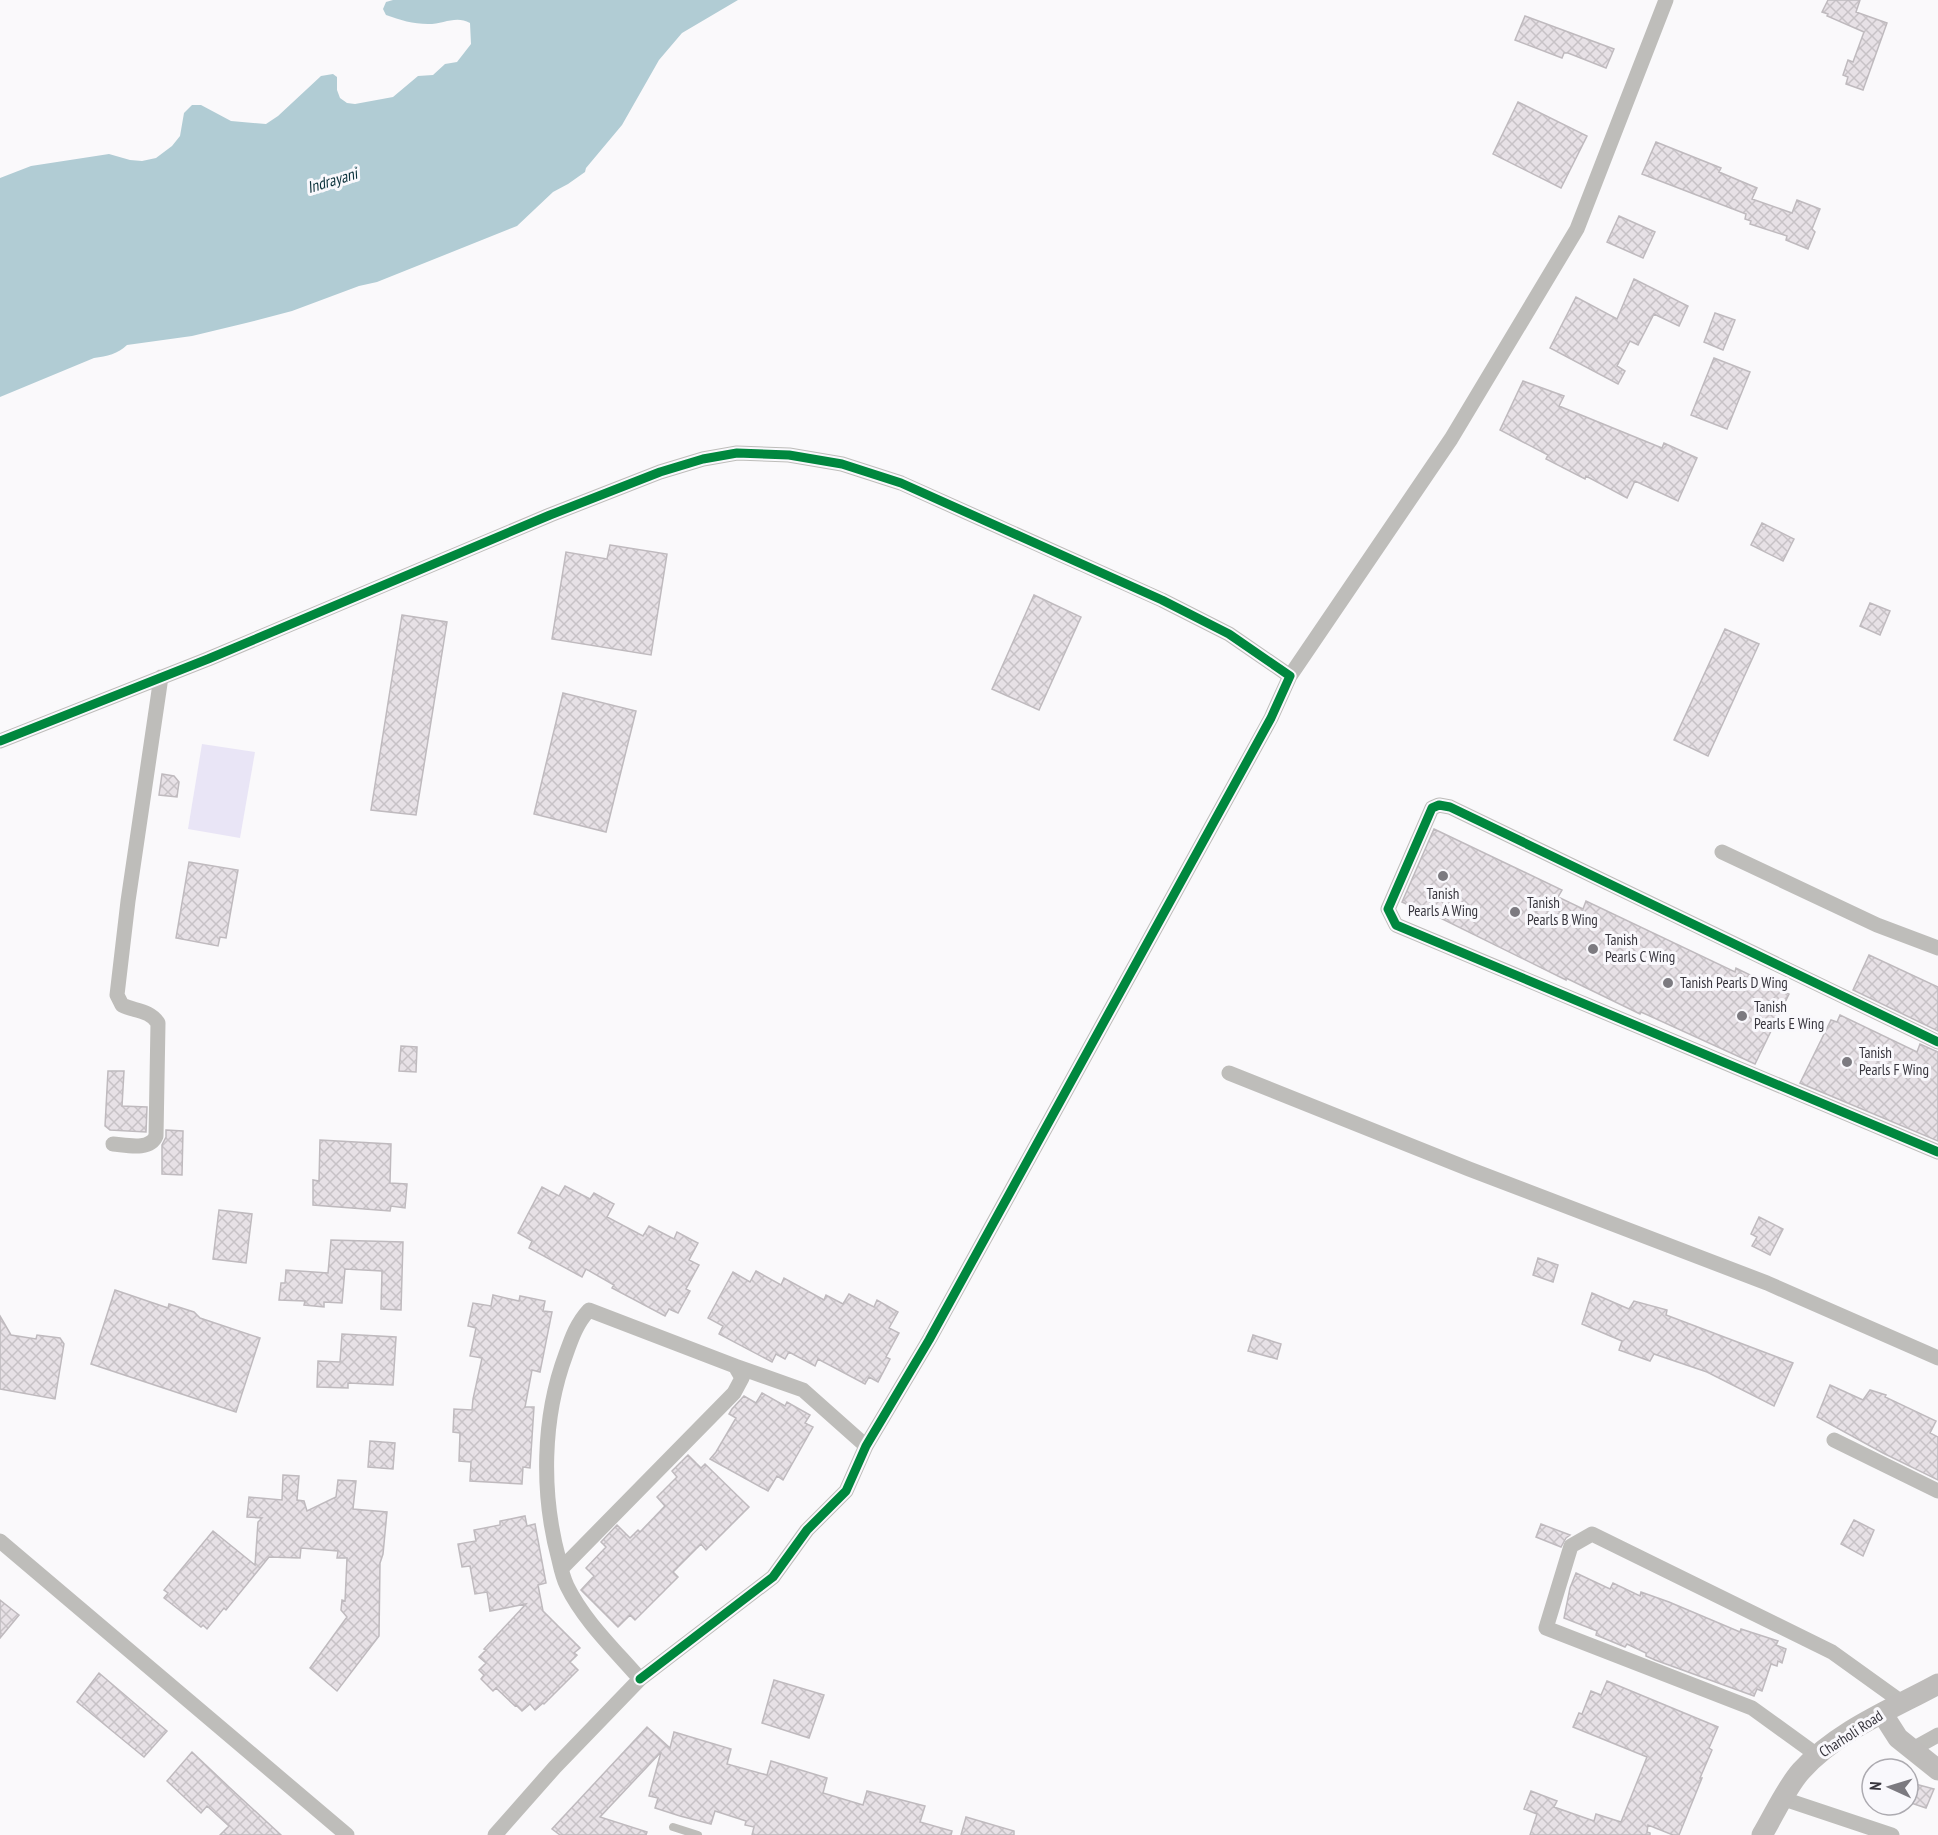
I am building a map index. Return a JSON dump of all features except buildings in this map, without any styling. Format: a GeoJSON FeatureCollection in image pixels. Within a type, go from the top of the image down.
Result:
{"type":"FeatureCollection","features":[{"type":"Feature","properties":{"kind":"street"},"geometry":{"type":"LineString","coordinates":[[495,1835],[555,1767],[640,1679],[774,1577],[807,1530],[846,1491],[866,1446],[929,1340],[1271,718],[1290,676],[1451,439],[1577,228],[1666,0]]}},
{"type":"Feature","properties":{"kind":"street"},"geometry":{"type":"LineString","coordinates":[[0,741],[660,472],[703,459],[737,453],[789,454],[842,464],[901,483],[1162,600],[1229,634],[1290,676]]}},
{"type":"Feature","properties":{"kind":"street"},"geometry":{"type":"LineString","coordinates":[[113,1144],[149,1145],[156,1136],[158,1023],[147,1013],[122,1005],[117,995],[161,677]]}},
{"type":"Feature","properties":{"kind":"street"},"geometry":{"type":"LineString","coordinates":[[1938,1042],[1450,807],[1439,805],[1432,808],[1388,909],[1396,925],[1938,1152]]}},
{"type":"Feature","properties":{"kind":"street"},"geometry":{"type":"LineString","coordinates":[[1722,852],[1877,925],[1938,948]]}},
{"type":"Feature","properties":{"kind":"street"},"geometry":{"type":"LineString","coordinates":[[1229,1073],[1480,1173],[1767,1283],[1938,1358]]}},
{"type":"Feature","properties":{"kind":"street"},"geometry":{"type":"LineString","coordinates":[[640,1679],[577,1605],[561,1569],[553,1531],[547,1483],[548,1430],[554,1393],[563,1361],[581,1319],[589,1310],[803,1390],[866,1446]]}},
{"type":"Feature","properties":{"kind":"street"},"geometry":{"type":"LineString","coordinates":[[561,1569],[734,1393],[741,1377],[735,1366]]}},
{"type":"Feature","properties":{"kind":"street"},"geometry":{"type":"LineString","coordinates":[[1834,1440],[1938,1491]]}},
{"type":"Feature","properties":{"kind":"street"},"geometry":{"type":"LineString","coordinates":[[1817,1755],[1752,1708],[1546,1628],[1571,1546],[1592,1534],[1832,1652],[1903,1703]]}},
{"type":"Feature","properties":{"kind":"street"},"geometry":{"type":"LineString","coordinates":[[0,1541],[347,1835]]}},
{"type":"Feature","properties":{"kind":"street","name":"Charholi Road"},"geometry":{"type":"LineString","coordinates":[[1762,1835],[1799,1773],[1817,1755],[1882,1713],[1938,1684]]}},
{"type":"Feature","properties":{"kind":"street"},"geometry":{"type":"LineString","coordinates":[[1882,1713],[1898,1738],[1938,1770]]}},
{"type":"Feature","properties":{"kind":"street"},"geometry":{"type":"LineString","coordinates":[[1911,1750],[1938,1735]]}},
{"type":"Feature","properties":{"kind":"street"},"geometry":{"type":"LineString","coordinates":[[1784,1799],[1892,1835]]}},
{"type":"Feature","properties":{"kind":"lane"},"geometry":{"type":"LineString","coordinates":[[673,1827],[698,1835]]}},
{"type":"Feature","properties":{"kind":"shaded area"},"geometry":{"type":"Polygon","coordinates":[[[202,744],[255,752],[240,838],[188,829],[202,744]]]}},
{"type":"Feature","properties":{"kind":"water","name":"Indrayani"},"geometry":{"type":"Polygon","coordinates":[[[393,0],[738,0],[682,33],[659,60],[622,125],[585,172],[553,192],[517,226],[377,282],[359,286],[292,311],[192,336],[127,345],[116,353],[94,358],[0,397],[0,178],[31,166],[109,154],[130,160],[142,161],[156,158],[172,146],[180,136],[184,113],[192,105],[201,105],[231,121],[266,124],[278,116],[321,76],[333,74],[337,77],[337,90],[340,98],[347,103],[355,104],[393,97],[418,76],[433,75],[445,64],[457,62],[471,44],[470,23],[455,20],[422,24],[396,19],[386,15],[383,9],[386,2],[393,0]]]}},
{"type":"Feature","properties":{"kind":"cycle path"},"geometry":{"type":"LineString","coordinates":[[0,741],[208,659],[550,515],[660,472],[703,459],[737,453],[789,455],[842,464],[901,483],[1162,600],[1229,634],[1290,676],[1271,718],[929,1340],[866,1446],[846,1491],[807,1530],[773,1577],[640,1679]]}},
{"type":"Feature","properties":{"kind":"cycle path"},"geometry":{"type":"LineString","coordinates":[[1938,1042],[1450,807],[1439,805],[1432,808],[1388,909],[1396,925],[1938,1152]]}},
{"type":"Feature","properties":{"kind":"place","name":"Tanish Pearls A Wing"},"geometry":{"type":"Point","coordinates":[1443,876]}},
{"type":"Feature","properties":{"kind":"place","name":"Tanish Pearls B Wing"},"geometry":{"type":"Point","coordinates":[1515,912]}},
{"type":"Feature","properties":{"kind":"place","name":"Tanish Pearls C Wing"},"geometry":{"type":"Point","coordinates":[1593,949]}},
{"type":"Feature","properties":{"kind":"place","name":"Tanish Pearls D Wing"},"geometry":{"type":"Point","coordinates":[1668,983]}},
{"type":"Feature","properties":{"kind":"place","name":"Tanish Pearls E Wing"},"geometry":{"type":"Point","coordinates":[1742,1016]}},
{"type":"Feature","properties":{"kind":"place","name":"Tanish Pearls F Wing"},"geometry":{"type":"Point","coordinates":[1847,1062]}}]}
